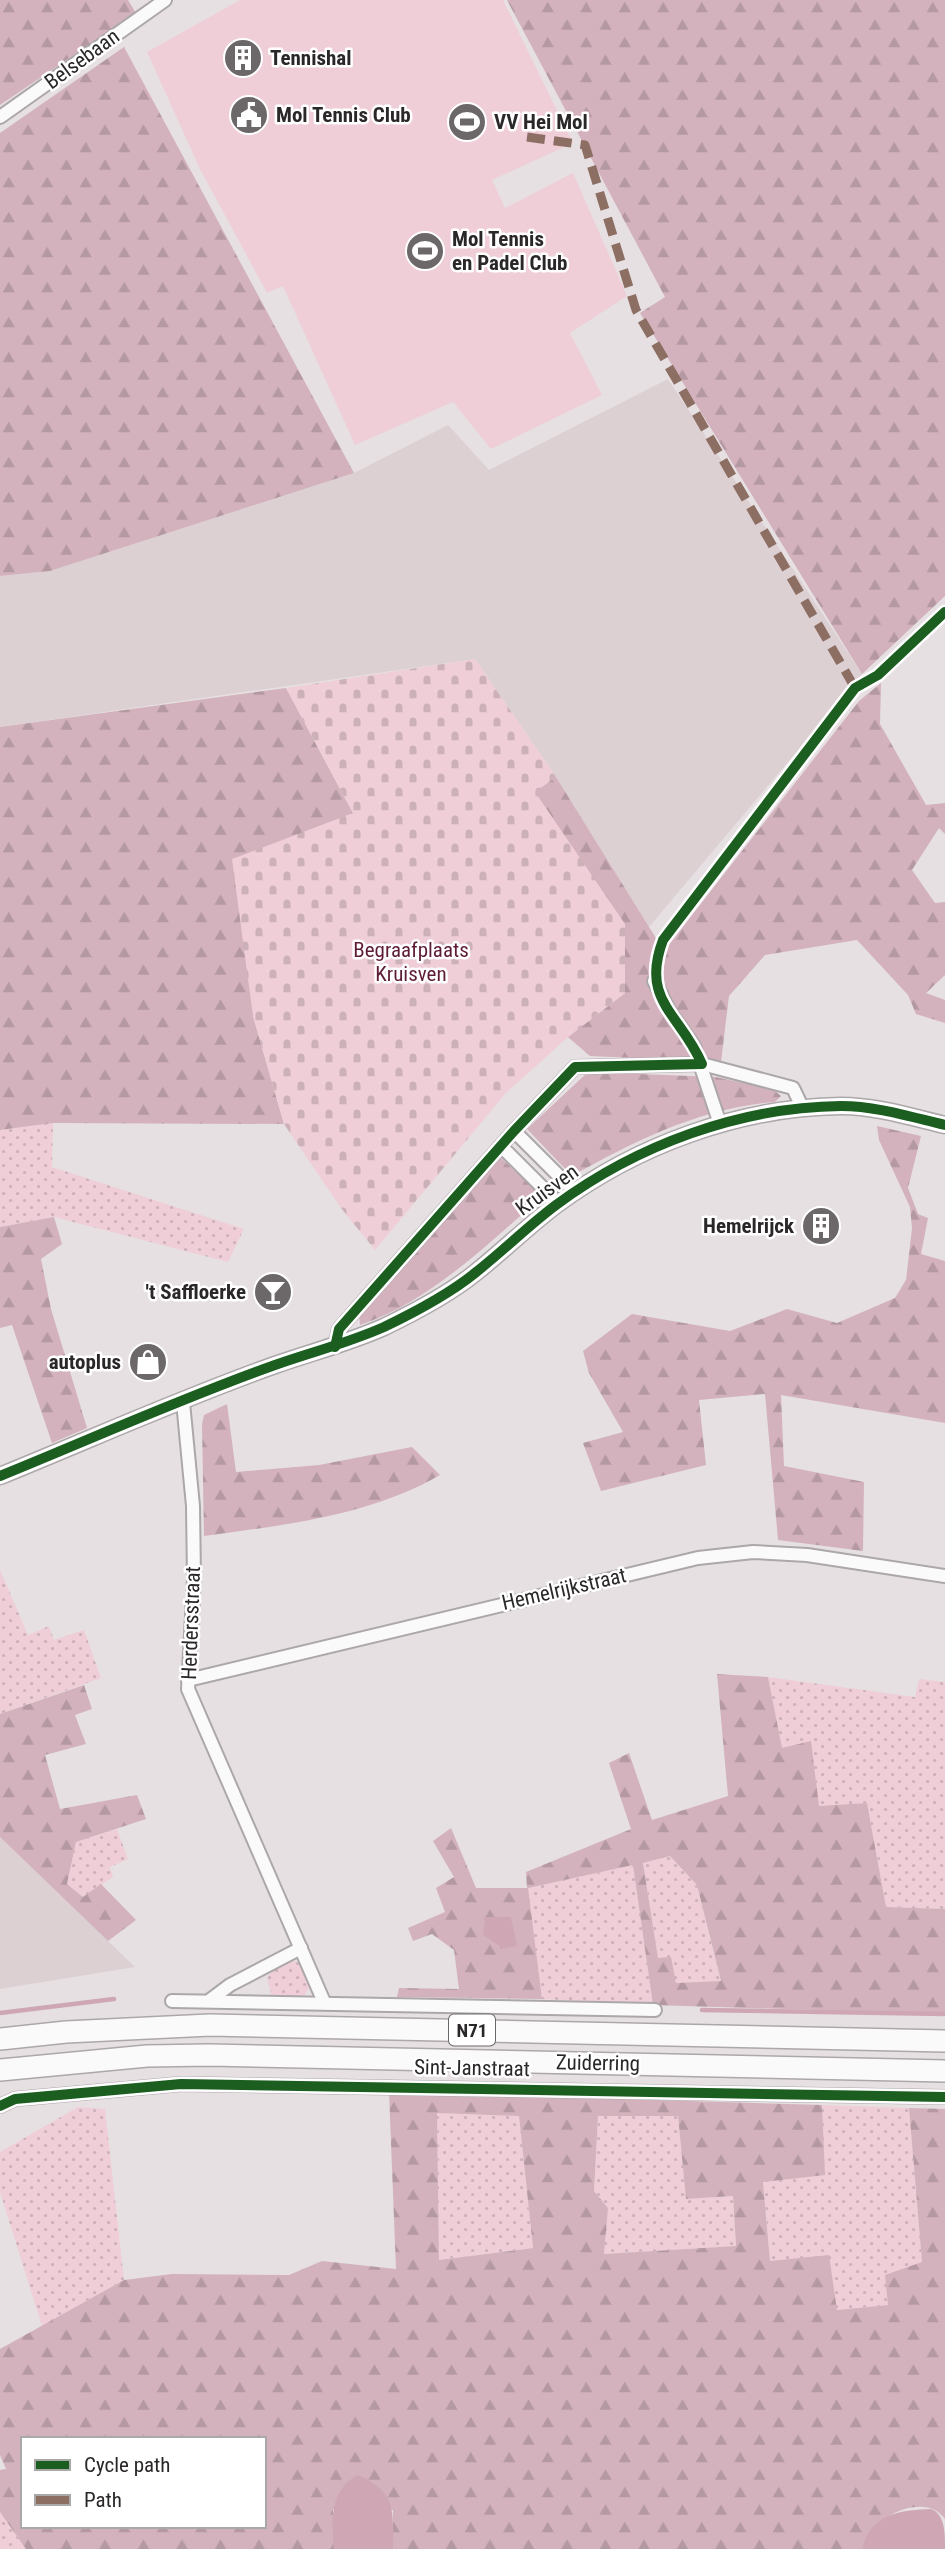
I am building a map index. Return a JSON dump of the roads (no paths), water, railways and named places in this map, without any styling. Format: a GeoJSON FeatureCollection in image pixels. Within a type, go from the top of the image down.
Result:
{"type":"FeatureCollection","features":[{"type":"Feature","properties":{"kind":"highway","name":"Zuiderring"},"geometry":{"type":"LineString","coordinates":[[0,2039],[66,2032],[210,2025],[945,2041]]}},
{"type":"Feature","properties":{"kind":"highway","name":"Zuiderring"},"geometry":{"type":"LineString","coordinates":[[0,2070],[78,2061],[209,2055],[945,2071]]}},
{"type":"Feature","properties":{"kind":"street","name":"Belsebaan"},"geometry":{"type":"LineString","coordinates":[[0,117],[150,4],[165,0]]}},
{"type":"Feature","properties":{"kind":"street"},"geometry":{"type":"LineString","coordinates":[[654,981],[702,1064],[720,1124]]}},
{"type":"Feature","properties":{"kind":"street"},"geometry":{"type":"LineString","coordinates":[[335,1347],[340,1329],[514,1131],[575,1067],[702,1064],[793,1088],[803,1109]]}},
{"type":"Feature","properties":{"kind":"street","name":"Kruisven"},"geometry":{"type":"LineString","coordinates":[[0,1476],[276,1365],[335,1347],[434,1301],[474,1275],[558,1203],[575,1192],[636,1157],[720,1124],[803,1109],[843,1106],[883,1110],[945,1125]]}},
{"type":"Feature","properties":{"kind":"street","name":"Kruisven"},"geometry":{"type":"LineString","coordinates":[[514,1131],[575,1192]]}},
{"type":"Feature","properties":{"kind":"street","name":"Kruisven"},"geometry":{"type":"LineString","coordinates":[[501,1146],[558,1203]]}},
{"type":"Feature","properties":{"kind":"street","name":"Herdersstraat"},"geometry":{"type":"LineString","coordinates":[[183,1402],[193,1506],[194,1567],[188,1679],[192,1699],[324,2002]]}},
{"type":"Feature","properties":{"kind":"street","name":"Hemelrijkstraat"},"geometry":{"type":"LineString","coordinates":[[188,1679],[698,1558],[753,1552],[807,1555],[945,1576]]}},
{"type":"Feature","properties":{"kind":"street"},"geometry":{"type":"LineString","coordinates":[[210,2000],[230,1985],[301,1948]]}},
{"type":"Feature","properties":{"kind":"street"},"geometry":{"type":"LineString","coordinates":[[172,2001],[655,2010]]}},
{"type":"Feature","properties":{"kind":"street","name":"Sint-Janstraat"},"geometry":{"type":"LineString","coordinates":[[0,2106],[15,2099],[181,2084],[945,2096]]}},
{"type":"Feature","properties":{"kind":"waterway"},"geometry":{"type":"LineString","coordinates":[[0,2013],[114,1999]]}},
{"type":"Feature","properties":{"kind":"waterway"},"geometry":{"type":"LineString","coordinates":[[702,2010],[945,2014]]}},
{"type":"Feature","properties":{"kind":"place","name":"Tennishal"},"geometry":{"type":"Point","coordinates":[243,58]}},
{"type":"Feature","properties":{"kind":"place","name":"Mol Tennis Club"},"geometry":{"type":"Point","coordinates":[249,115]}},
{"type":"Feature","properties":{"kind":"place","name":"VV Hei Mol"},"geometry":{"type":"Point","coordinates":[467,122]}},
{"type":"Feature","properties":{"kind":"place","name":"Mol Tennis en Padel Club"},"geometry":{"type":"Point","coordinates":[425,251]}},
{"type":"Feature","properties":{"kind":"place","name":"Hemelrijck"},"geometry":{"type":"Point","coordinates":[821,1226]}},
{"type":"Feature","properties":{"kind":"place","name":"'t Saffloerke"},"geometry":{"type":"Point","coordinates":[273,1292]}},
{"type":"Feature","properties":{"kind":"place","name":"autoplus"},"geometry":{"type":"Point","coordinates":[148,1362]}},
{"type":"Feature","properties":{"kind":"park label","name":"Begraafplaats Kruisven"},"geometry":{"type":"Point","coordinates":[411,962]}}]}
